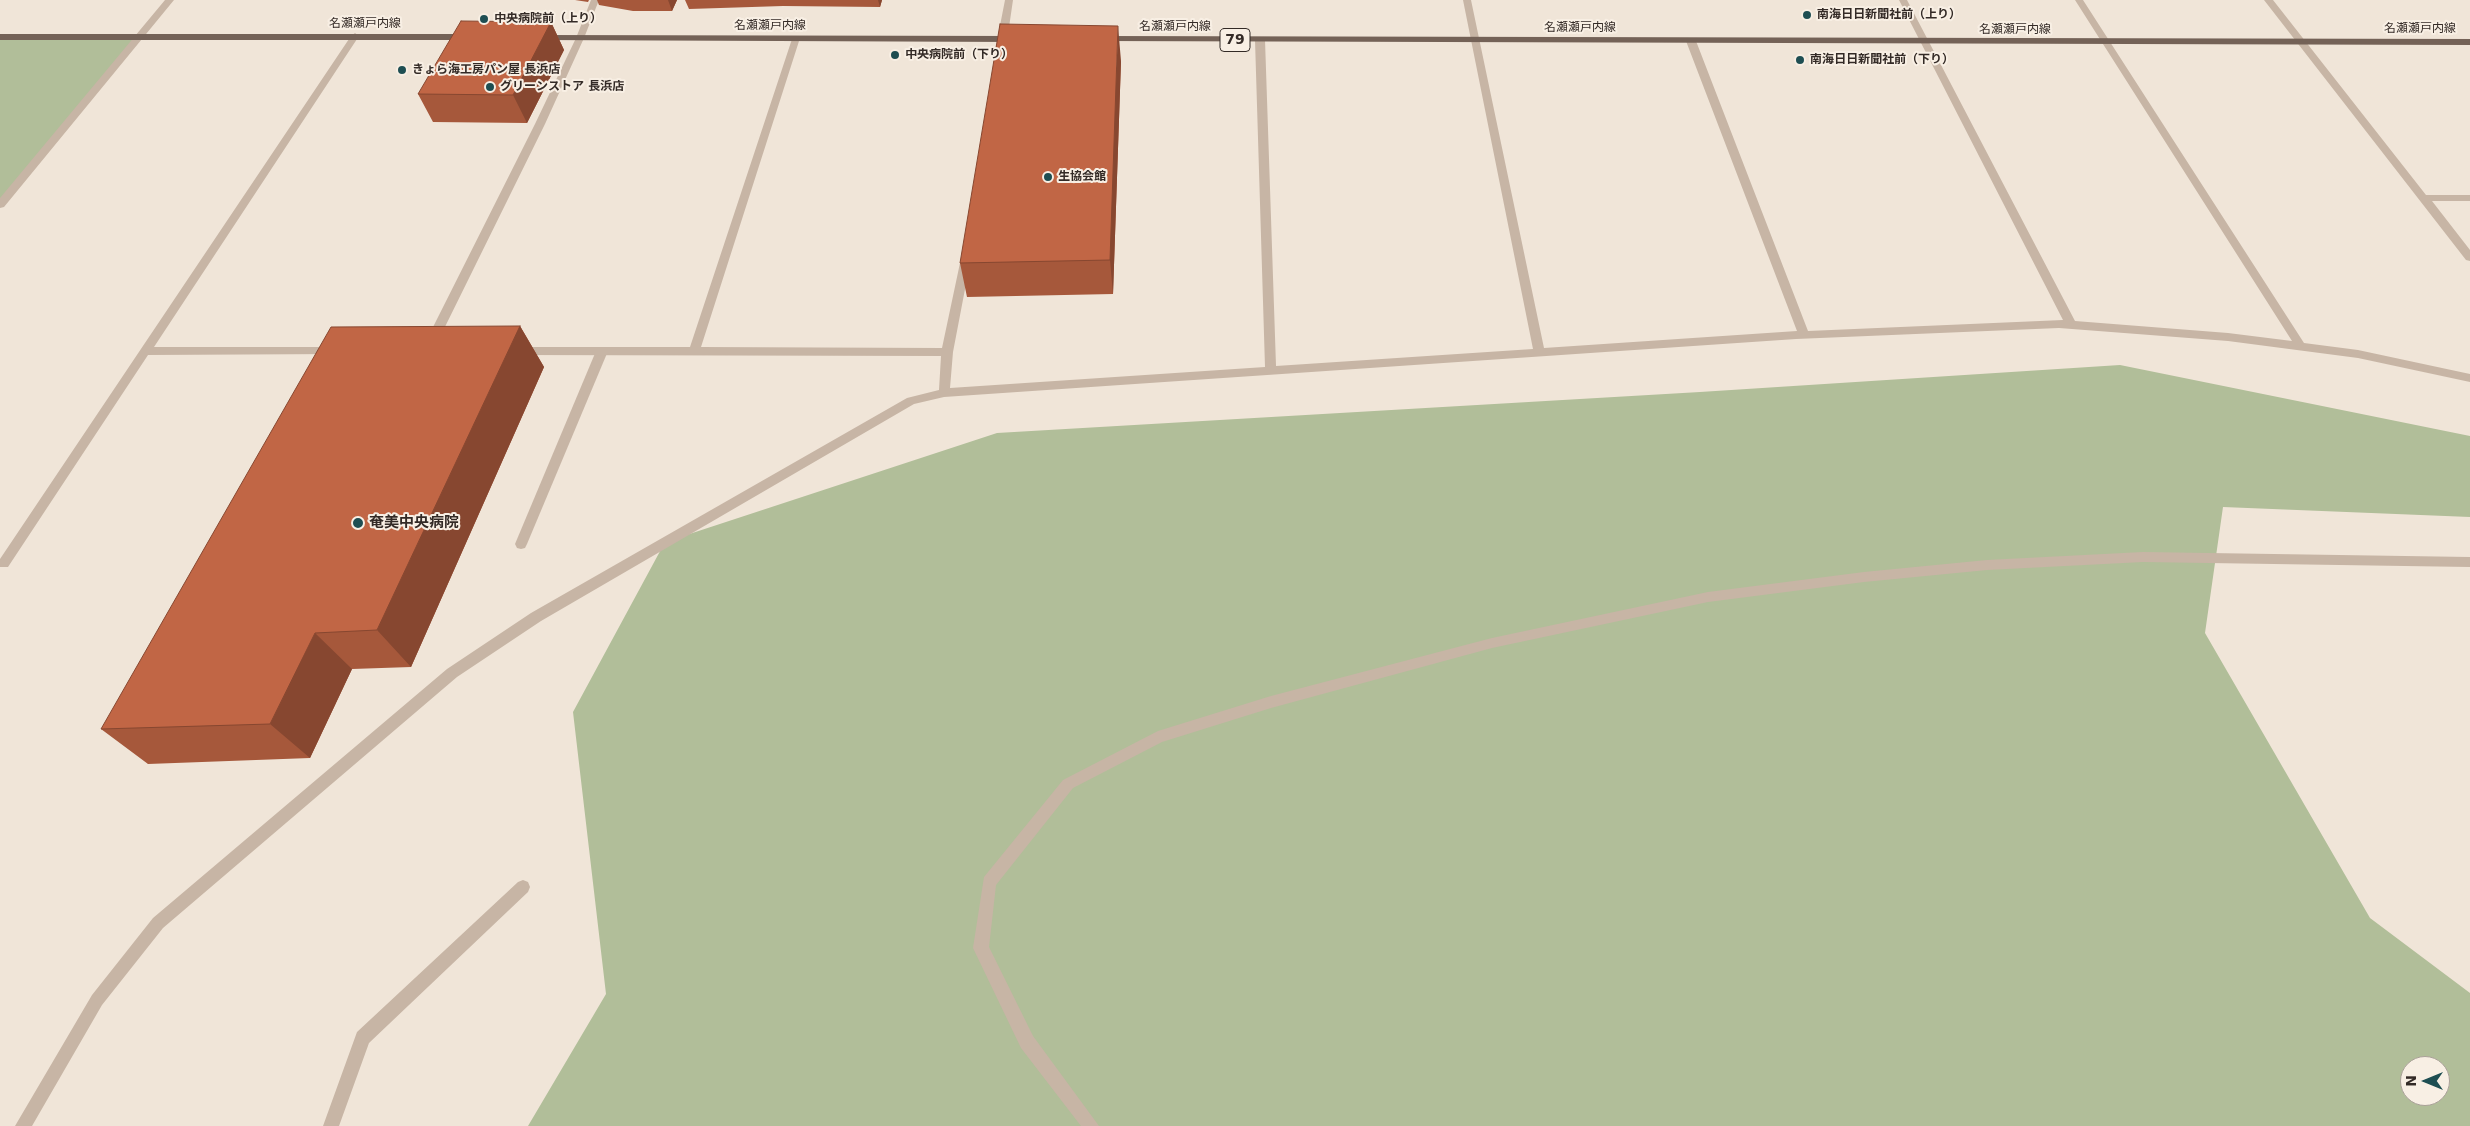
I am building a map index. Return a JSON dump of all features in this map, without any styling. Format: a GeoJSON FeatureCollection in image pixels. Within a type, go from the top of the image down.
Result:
{"type":"FeatureCollection","features":[{"type":"Feature","properties":{"kind":"main road","name":"名瀬瀬戸内線"},"geometry":{"type":"LineString","coordinates":[[0,37],[355,36],[478,38]]}},
{"type":"Feature","properties":{"kind":"main road","name":"名瀬瀬戸内線"},"geometry":{"type":"LineString","coordinates":[[534,38],[796,38],[1002,44],[1022,39]]}},
{"type":"Feature","properties":{"kind":"main road","name":"名瀬瀬戸内線"},"geometry":{"type":"LineString","coordinates":[[1092,39],[2106,43],[2470,42]]}},
{"type":"Feature","properties":{"kind":"street"},"geometry":{"type":"LineString","coordinates":[[0,205],[170,0]]}},
{"type":"Feature","properties":{"kind":"street"},"geometry":{"type":"LineString","coordinates":[[437,351],[427,351],[580,38],[594,0]]}},
{"type":"Feature","properties":{"kind":"street"},"geometry":{"type":"LineString","coordinates":[[1002,44],[1009,0]]}},
{"type":"Feature","properties":{"kind":"street"},"geometry":{"type":"LineString","coordinates":[[1468,0],[1539,352]]}},
{"type":"Feature","properties":{"kind":"street"},"geometry":{"type":"LineString","coordinates":[[1903,0],[2071,325]]}},
{"type":"Feature","properties":{"kind":"street"},"geometry":{"type":"LineString","coordinates":[[2079,0],[2301,347]]}},
{"type":"Feature","properties":{"kind":"street"},"geometry":{"type":"LineString","coordinates":[[2268,0],[2470,257]]}},
{"type":"Feature","properties":{"kind":"street"},"geometry":{"type":"LineString","coordinates":[[1,565],[355,36]]}},
{"type":"Feature","properties":{"kind":"street"},"geometry":{"type":"LineString","coordinates":[[694,351],[796,38]]}},
{"type":"Feature","properties":{"kind":"street"},"geometry":{"type":"LineString","coordinates":[[1260,40],[1271,371]]}},
{"type":"Feature","properties":{"kind":"street"},"geometry":{"type":"LineString","coordinates":[[1691,41],[1804,334]]}},
{"type":"Feature","properties":{"kind":"street"},"geometry":{"type":"LineString","coordinates":[[2424,198],[2470,198]]}},
{"type":"Feature","properties":{"kind":"street"},"geometry":{"type":"LineString","coordinates":[[944,393],[947,352],[968,249]]}},
{"type":"Feature","properties":{"kind":"street"},"geometry":{"type":"LineString","coordinates":[[23,1126],[97,1000],[158,923],[452,673],[536,617],[911,401],[944,393],[1804,334],[2071,325],[2228,337],[2358,354],[2470,378]]}},
{"type":"Feature","properties":{"kind":"street"},"geometry":{"type":"LineString","coordinates":[[146,350],[350,351]]}},
{"type":"Feature","properties":{"kind":"street"},"geometry":{"type":"LineString","coordinates":[[505,351],[947,352]]}},
{"type":"Feature","properties":{"kind":"street"},"geometry":{"type":"LineString","coordinates":[[521,544],[602,351]]}},
{"type":"Feature","properties":{"kind":"street"},"geometry":{"type":"LineString","coordinates":[[1091,1126],[1027,1042],[982,948],[989,882],[1068,784],[1158,737],[1271,702],[1492,643],[1708,597],[1864,577],[1987,565],[2143,558],[2470,562]]}},
{"type":"Feature","properties":{"kind":"street"},"geometry":{"type":"LineString","coordinates":[[331,1126],[363,1038],[523,887]]}},
{"type":"Feature","properties":{"kind":"green space"},"geometry":{"type":"Polygon","coordinates":[[[0,37],[139,38],[0,205],[0,37]]]}},
{"type":"Feature","properties":{"kind":"green space"},"geometry":{"type":"Polygon","coordinates":[[[2120,365],[2470,436],[2470,517],[2223,507],[2205,633],[2370,918],[2470,993],[2470,1126],[528,1126],[606,994],[573,712],[665,542],[997,433],[1700,392],[2120,365]]]}},
{"type":"Feature","properties":{"kind":"building"},"geometry":{"type":"Polygon","coordinates":[[[461,21],[551,22],[513,95],[418,94],[461,21]]]}},
{"type":"Feature","properties":{"kind":"building","name":"生協会館"},"geometry":{"type":"Polygon","coordinates":[[[1000,24],[1118,26],[1110,260],[960,263],[1000,24]]]}},
{"type":"Feature","properties":{"kind":"building"},"geometry":{"type":"Polygon","coordinates":[[[520,326],[377,630],[315,633],[270,724],[101,729],[331,327],[520,326]]]}},
{"type":"Feature","properties":{"kind":"place","name":"南海日日新聞社前（上り）"},"geometry":{"type":"Point","coordinates":[1807,15]}},
{"type":"Feature","properties":{"kind":"place","name":"中央病院前（上り）"},"geometry":{"type":"Point","coordinates":[484,19]}},
{"type":"Feature","properties":{"kind":"place","name":"中央病院前（下り）"},"geometry":{"type":"Point","coordinates":[895,55]}},
{"type":"Feature","properties":{"kind":"place","name":"南海日日新聞社前（下り）"},"geometry":{"type":"Point","coordinates":[1800,60]}},
{"type":"Feature","properties":{"kind":"place","name":"きょら海工房パン屋 長浜店"},"geometry":{"type":"Point","coordinates":[402,70]}},
{"type":"Feature","properties":{"kind":"place","name":"グリーンストア 長浜店"},"geometry":{"type":"Point","coordinates":[490,87]}},
{"type":"Feature","properties":{"kind":"place","name":"生協会館"},"geometry":{"type":"Point","coordinates":[1048,177]}},
{"type":"Feature","properties":{"kind":"place","name":"奄美中央病院"},"geometry":{"type":"Point","coordinates":[358,523]}}]}
